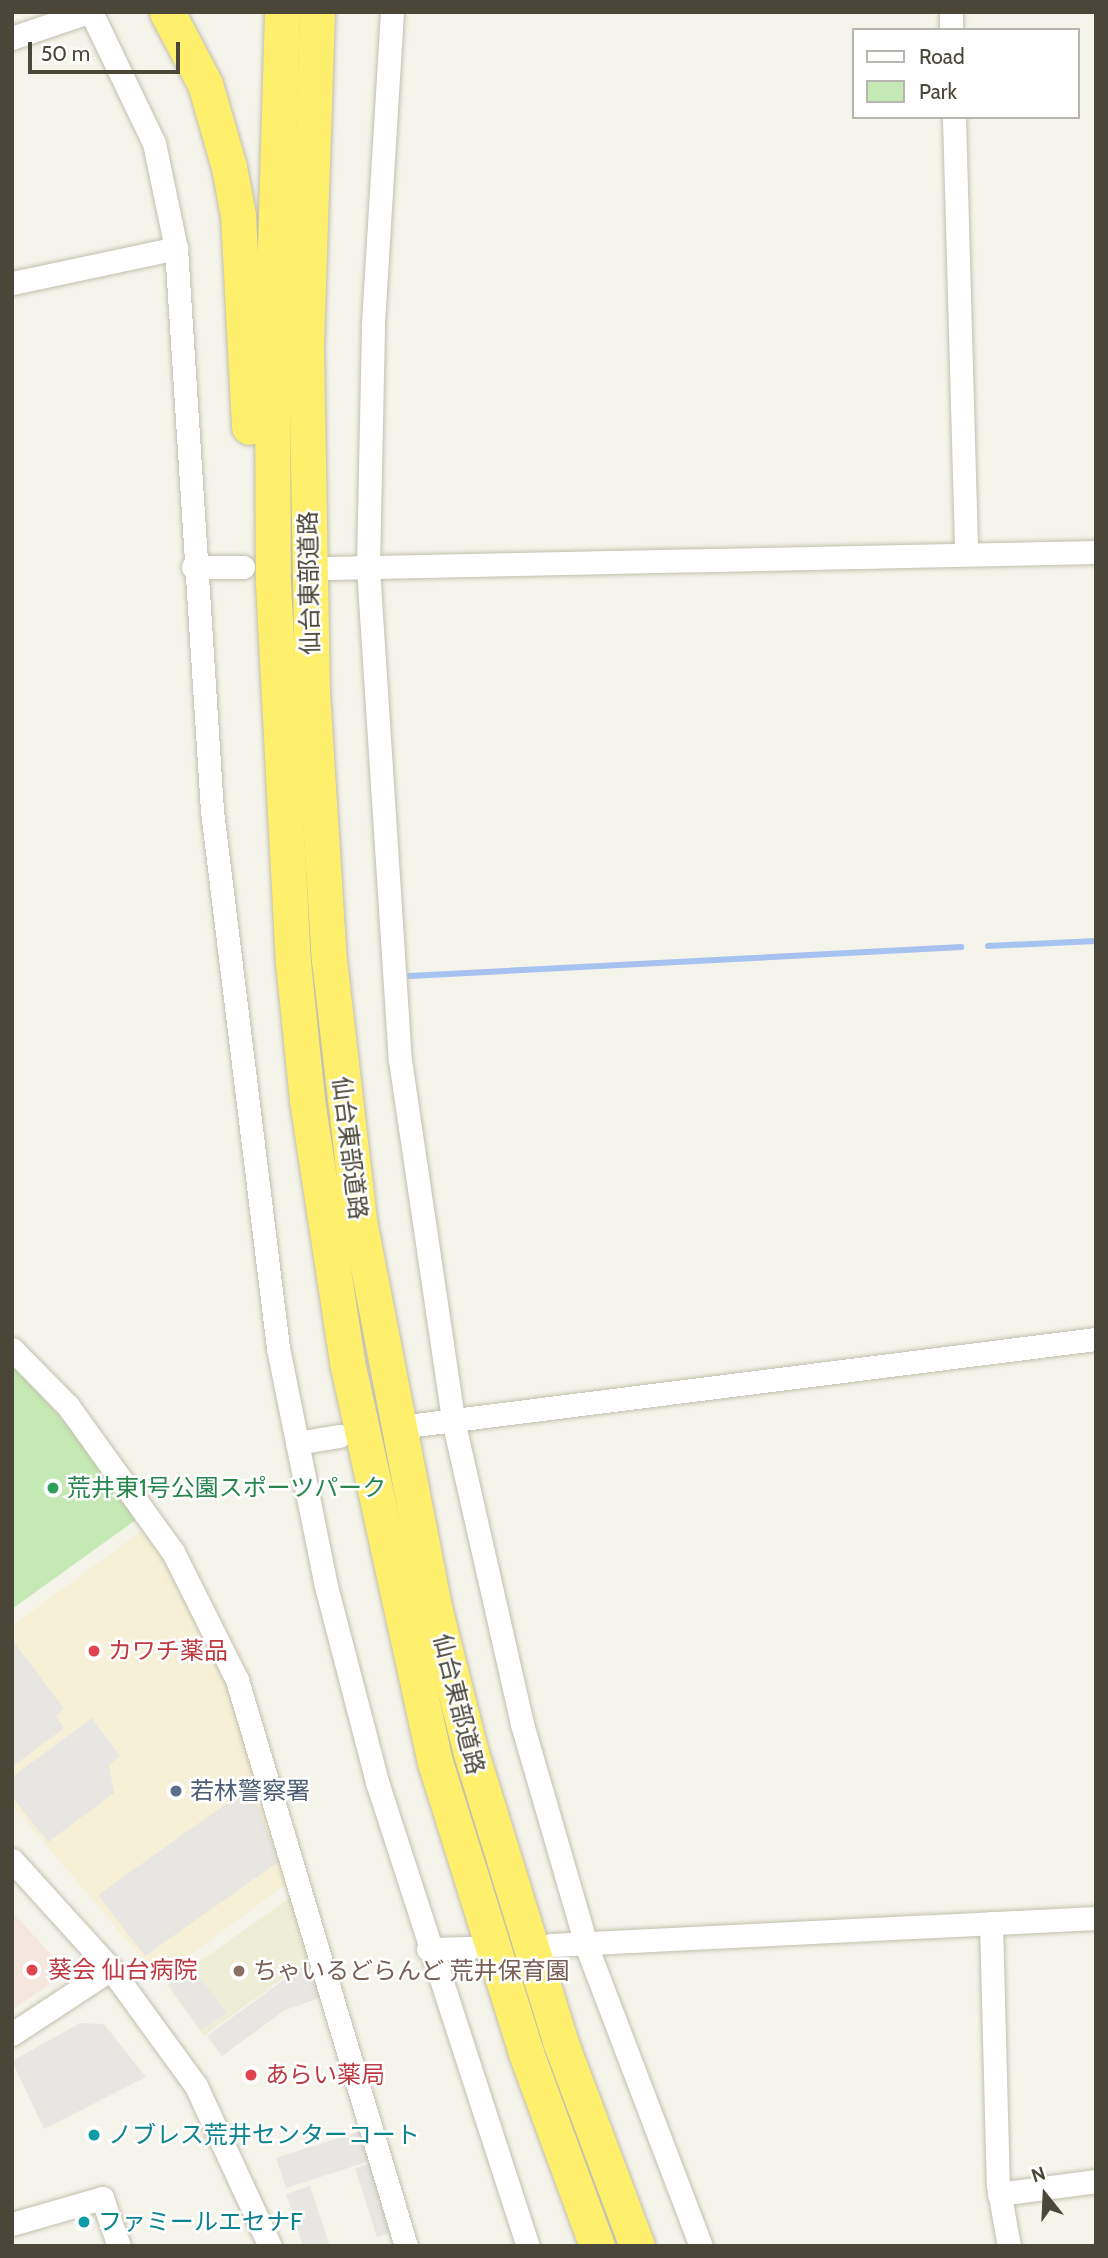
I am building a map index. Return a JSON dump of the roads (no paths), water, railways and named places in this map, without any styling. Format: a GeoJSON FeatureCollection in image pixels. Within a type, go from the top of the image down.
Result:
{"type":"FeatureCollection","features":[{"type":"Feature","properties":{"kind":"highway"},"geometry":{"type":"LineString","coordinates":[[167,12],[212,106],[238,215],[256,583],[284,831]]}},
{"type":"Feature","properties":{"kind":"highway","name":"仙台東部道路"},"geometry":{"type":"LineString","coordinates":[[282,12],[271,474],[284,831],[324,1215],[400,1620],[482,1922],[597,2246]]}},
{"type":"Feature","properties":{"kind":"highway","name":"仙台東部道路"},"geometry":{"type":"LineString","coordinates":[[317,12],[308,204],[312,692],[329,960],[360,1226],[424,1557],[471,1753],[560,2041],[637,2246]]}},
{"type":"Feature","properties":{"kind":"highway"},"geometry":{"type":"LineString","coordinates":[[308,204],[332,12]]}},
{"type":"Feature","properties":{"kind":"street"},"geometry":{"type":"LineString","coordinates":[[12,38],[90,12],[154,143],[176,248],[193,567],[245,1118],[297,1443],[330,1599],[428,1949],[528,2246]]}},
{"type":"Feature","properties":{"kind":"street"},"geometry":{"type":"LineString","coordinates":[[392,12],[373,327],[368,568],[400,1060],[453,1420],[522,1724],[586,1945],[701,2246]]}},
{"type":"Feature","properties":{"kind":"street"},"geometry":{"type":"LineString","coordinates":[[954,119],[965,554]]}},
{"type":"Feature","properties":{"kind":"street"},"geometry":{"type":"LineString","coordinates":[[12,283],[176,248]]}},
{"type":"Feature","properties":{"kind":"street"},"geometry":{"type":"LineString","coordinates":[[329,568],[1096,552]]}},
{"type":"Feature","properties":{"kind":"street"},"geometry":{"type":"LineString","coordinates":[[193,567],[243,568]]}},
{"type":"Feature","properties":{"kind":"street"},"geometry":{"type":"LineString","coordinates":[[415,1425],[1096,1339]]}},
{"type":"Feature","properties":{"kind":"street"},"geometry":{"type":"LineString","coordinates":[[12,1349],[68,1406],[173,1552],[237,1680],[406,2246]]}},
{"type":"Feature","properties":{"kind":"street"},"geometry":{"type":"LineString","coordinates":[[297,1443],[339,1436]]}},
{"type":"Feature","properties":{"kind":"street"},"geometry":{"type":"LineString","coordinates":[[12,1860],[111,1969],[196,2086],[243,2176],[270,2246]]}},
{"type":"Feature","properties":{"kind":"street"},"geometry":{"type":"LineString","coordinates":[[551,1945],[1096,1918]]}},
{"type":"Feature","properties":{"kind":"street"},"geometry":{"type":"LineString","coordinates":[[991,1923],[999,2194],[1009,2246]]}},
{"type":"Feature","properties":{"kind":"street"},"geometry":{"type":"LineString","coordinates":[[428,1949],[470,1948]]}},
{"type":"Feature","properties":{"kind":"street"},"geometry":{"type":"LineString","coordinates":[[12,2034],[111,1969]]}},
{"type":"Feature","properties":{"kind":"street"},"geometry":{"type":"LineString","coordinates":[[999,2194],[1096,2181]]}},
{"type":"Feature","properties":{"kind":"street"},"geometry":{"type":"LineString","coordinates":[[12,2224],[102,2198],[119,2246]]}},
{"type":"Feature","properties":{"kind":"waterway"},"geometry":{"type":"LineString","coordinates":[[988,946],[1096,941]]}},
{"type":"Feature","properties":{"kind":"waterway"},"geometry":{"type":"LineString","coordinates":[[410,976],[961,947]]}},
{"type":"Feature","properties":{"kind":"place","name":"荒井東1号公園スポーツパーク"},"geometry":{"type":"Point","coordinates":[53,1488]}},
{"type":"Feature","properties":{"kind":"place","name":"カワチ薬品"},"geometry":{"type":"Point","coordinates":[94,1651]}},
{"type":"Feature","properties":{"kind":"place","name":"若林警察署"},"geometry":{"type":"Point","coordinates":[176,1791]}},
{"type":"Feature","properties":{"kind":"place","name":"葵会 仙台病院"},"geometry":{"type":"Point","coordinates":[32,1970]}},
{"type":"Feature","properties":{"kind":"place","name":"ちゃいるどらんど 荒井保育園"},"geometry":{"type":"Point","coordinates":[239,1971]}},
{"type":"Feature","properties":{"kind":"place","name":"あらい薬局"},"geometry":{"type":"Point","coordinates":[251,2075]}},
{"type":"Feature","properties":{"kind":"place","name":"ノブレス荒井センターコート"},"geometry":{"type":"Point","coordinates":[94,2135]}},
{"type":"Feature","properties":{"kind":"place","name":"ファミールエセナF"},"geometry":{"type":"Point","coordinates":[84,2222]}}]}
